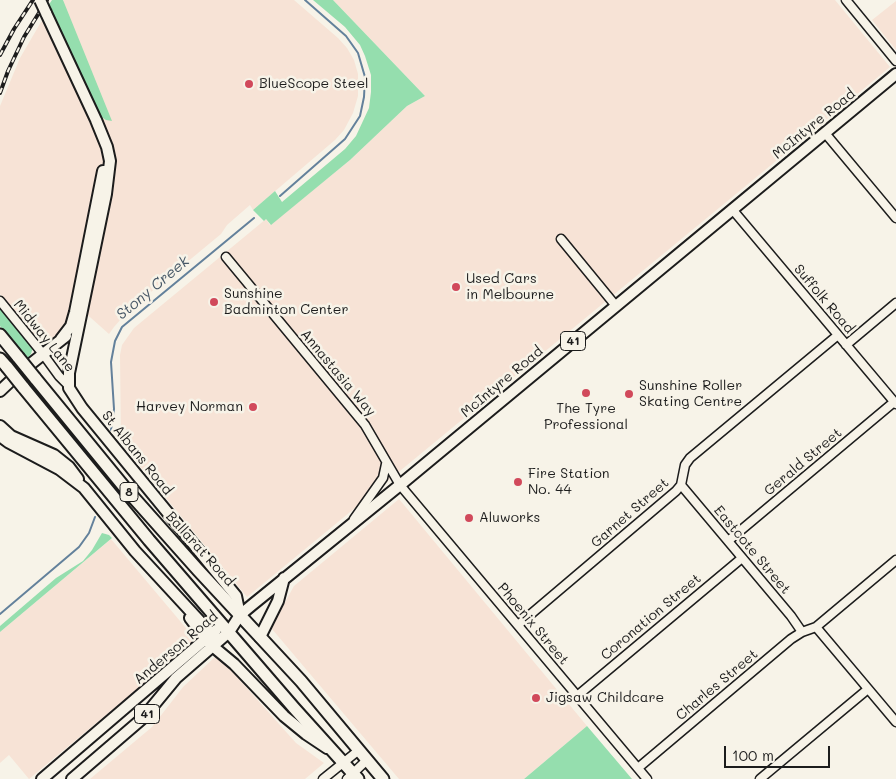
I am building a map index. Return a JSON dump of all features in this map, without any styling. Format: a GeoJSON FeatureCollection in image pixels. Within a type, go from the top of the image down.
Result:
{"type":"FeatureCollection","features":[{"type":"Feature","properties":{"kind":"highway","name":"Ballarat Road"},"geometry":{"type":"LineString","coordinates":[[0,335],[125,488],[301,681],[383,779]]}},
{"type":"Feature","properties":{"kind":"highway","name":"8"},"geometry":{"type":"LineString","coordinates":[[3,363],[169,562],[294,708],[344,762],[353,777]]}},
{"type":"Feature","properties":{"kind":"main road"},"geometry":{"type":"LineString","coordinates":[[40,0],[104,140],[110,160],[88,268],[68,386]]}},
{"type":"Feature","properties":{"kind":"main road","name":"McIntyre Road"},"geometry":{"type":"LineString","coordinates":[[240,615],[348,528],[896,74]]}},
{"type":"Feature","properties":{"kind":"main road"},"geometry":{"type":"LineString","coordinates":[[61,339],[74,316],[88,268]]}},
{"type":"Feature","properties":{"kind":"main road"},"geometry":{"type":"LineString","coordinates":[[0,392],[61,339],[72,332],[80,320]]}},
{"type":"Feature","properties":{"kind":"main road","name":"St Albans Road"},"geometry":{"type":"LineString","coordinates":[[68,386],[74,398],[236,596],[240,615]]}},
{"type":"Feature","properties":{"kind":"main road"},"geometry":{"type":"LineString","coordinates":[[0,426],[12,437],[48,451],[59,465],[84,488],[234,664],[289,721],[335,753]]}},
{"type":"Feature","properties":{"kind":"main road"},"geometry":{"type":"LineString","coordinates":[[0,436],[8,442],[59,465]]}},
{"type":"Feature","properties":{"kind":"main road"},"geometry":{"type":"LineString","coordinates":[[156,574],[169,562]]}},
{"type":"Feature","properties":{"kind":"main road"},"geometry":{"type":"LineString","coordinates":[[260,637],[278,601],[284,578]]}},
{"type":"Feature","properties":{"kind":"main road","name":"Anderson Road"},"geometry":{"type":"LineString","coordinates":[[45,778],[240,615]]}},
{"type":"Feature","properties":{"kind":"main road","name":"Anderson Road"},"geometry":{"type":"LineString","coordinates":[[72,779],[135,726],[212,640]]}},
{"type":"Feature","properties":{"kind":"street"},"geometry":{"type":"LineString","coordinates":[[846,0],[896,61]]}},
{"type":"Feature","properties":{"kind":"street"},"geometry":{"type":"LineString","coordinates":[[825,133],[896,218]]}},
{"type":"Feature","properties":{"kind":"street","name":"Suffolk Road"},"geometry":{"type":"LineString","coordinates":[[732,209],[895,403]]}},
{"type":"Feature","properties":{"kind":"street"},"geometry":{"type":"LineString","coordinates":[[561,239],[616,306]]}},
{"type":"Feature","properties":{"kind":"street","name":"Annastasia Way"},"geometry":{"type":"LineString","coordinates":[[226,257],[365,425],[386,464],[400,485]]}},
{"type":"Feature","properties":{"kind":"street","name":"Midway Lane"},"geometry":{"type":"LineString","coordinates":[[0,301],[68,386]]}},
{"type":"Feature","properties":{"kind":"street"},"geometry":{"type":"LineString","coordinates":[[846,345],[896,303]]}},
{"type":"Feature","properties":{"kind":"street","name":"Garnet Street"},"geometry":{"type":"LineString","coordinates":[[518,625],[670,497],[681,485],[683,469],[690,458],[838,335]]}},
{"type":"Feature","properties":{"kind":"street","name":"Gerald Street"},"geometry":{"type":"LineString","coordinates":[[728,541],[895,403]]}},
{"type":"Feature","properties":{"kind":"street"},"geometry":{"type":"LineString","coordinates":[[348,528],[383,478],[386,464]]}},
{"type":"Feature","properties":{"kind":"street","name":"Phoenix Street"},"geometry":{"type":"LineString","coordinates":[[400,485],[646,779]]}},
{"type":"Feature","properties":{"kind":"street","name":"Eastcote Street"},"geometry":{"type":"LineString","coordinates":[[681,485],[791,616],[802,632]]}},
{"type":"Feature","properties":{"kind":"street","name":"Coronation Street"},"geometry":{"type":"LineString","coordinates":[[577,696],[742,558]]}},
{"type":"Feature","properties":{"kind":"street"},"geometry":{"type":"LineString","coordinates":[[896,561],[816,627],[896,722]]}},
{"type":"Feature","properties":{"kind":"street","name":"Charles Street"},"geometry":{"type":"LineString","coordinates":[[638,768],[791,639],[802,632],[816,627]]}},
{"type":"Feature","properties":{"kind":"street"},"geometry":{"type":"LineString","coordinates":[[760,779],[868,688]]}},
{"type":"Feature","properties":{"kind":"street"},"geometry":{"type":"LineString","coordinates":[[323,779],[359,750]]}},
{"type":"Feature","properties":{"kind":"street"},"geometry":{"type":"LineString","coordinates":[[353,777],[367,760]]}},
{"type":"Feature","properties":{"kind":"shaded area"},"geometry":{"type":"Polygon","coordinates":[[[64,0],[294,0],[347,48],[354,60],[358,74],[358,96],[353,113],[344,130],[335,140],[253,210],[250,205],[227,225],[221,234],[128,311],[109,334],[73,302],[68,321],[60,333],[47,343],[41,344],[0,294],[0,106],[20,58],[41,22],[64,0]]]}},
{"type":"Feature","properties":{"kind":"shaded area"},"geometry":{"type":"Polygon","coordinates":[[[333,0],[835,0],[890,67],[247,597],[121,443],[120,355],[122,345],[134,328],[266,219],[270,225],[350,160],[407,106],[425,96],[333,0]]]}},
{"type":"Feature","properties":{"kind":"shaded area"},"geometry":{"type":"Polygon","coordinates":[[[896,1],[896,50],[872,20],[896,1]]]}},
{"type":"Feature","properties":{"kind":"shaded area"},"geometry":{"type":"Polygon","coordinates":[[[399,499],[587,726],[524,779],[399,779],[272,629],[294,586],[399,499]]]}},
{"type":"Feature","properties":{"kind":"shaded area"},"geometry":{"type":"Polygon","coordinates":[[[111,539],[196,640],[29,779],[9,755],[0,763],[0,632],[111,539]]]}},
{"type":"Feature","properties":{"kind":"shaded area"},"geometry":{"type":"Polygon","coordinates":[[[215,657],[229,668],[296,743],[324,763],[305,779],[90,779],[152,727],[183,687],[215,657]]]}},
{"type":"Feature","properties":{"kind":"green space"},"geometry":{"type":"Polygon","coordinates":[[[52,0],[63,0],[112,121],[106,120],[97,114],[48,6],[52,0]]]}},
{"type":"Feature","properties":{"kind":"green space"},"geometry":{"type":"Polygon","coordinates":[[[313,0],[333,0],[425,96],[407,106],[350,160],[271,225],[253,210],[275,191],[282,202],[345,149],[356,136],[369,108],[371,75],[360,45],[345,27],[313,0]]]}},
{"type":"Feature","properties":{"kind":"green space"},"geometry":{"type":"Polygon","coordinates":[[[0,307],[33,347],[27,359],[0,326],[0,307]]]}},
{"type":"Feature","properties":{"kind":"green space"},"geometry":{"type":"Polygon","coordinates":[[[102,533],[112,538],[0,632],[0,626],[56,578],[83,561],[102,533]]]}},
{"type":"Feature","properties":{"kind":"green space"},"geometry":{"type":"Polygon","coordinates":[[[587,726],[632,779],[524,779],[587,726]]]}},
{"type":"Feature","properties":{"kind":"waterway","name":"Stony Creek"},"geometry":{"type":"LineString","coordinates":[[280,196],[345,139],[360,116],[364,97],[365,77],[358,53],[346,36],[305,0]]}},
{"type":"Feature","properties":{"kind":"waterway","name":"Stony Creek"},"geometry":{"type":"LineString","coordinates":[[111,430],[114,409],[111,362],[115,341],[122,327],[254,218]]}},
{"type":"Feature","properties":{"kind":"waterway","name":"Stony Creek"},"geometry":{"type":"LineString","coordinates":[[0,614],[79,547],[89,533],[95,517]]}},
{"type":"Feature","properties":{"kind":"railway"},"geometry":{"type":"LineString","coordinates":[[0,55],[33,0]]}},
{"type":"Feature","properties":{"kind":"railway"},"geometry":{"type":"LineString","coordinates":[[0,93],[24,37],[47,0]]}},
{"type":"Feature","properties":{"kind":"place","name":"BlueScope Steel"},"geometry":{"type":"Point","coordinates":[249,84]}},
{"type":"Feature","properties":{"kind":"place","name":"Used Cars in Melbourne"},"geometry":{"type":"Point","coordinates":[456,287]}},
{"type":"Feature","properties":{"kind":"place","name":"Sunshine Badminton Center"},"geometry":{"type":"Point","coordinates":[214,302]}},
{"type":"Feature","properties":{"kind":"place","name":"The Tyre Professional"},"geometry":{"type":"Point","coordinates":[586,393]}},
{"type":"Feature","properties":{"kind":"place","name":"Sunshine Roller Skating Centre"},"geometry":{"type":"Point","coordinates":[629,394]}},
{"type":"Feature","properties":{"kind":"place","name":"Harvey Norman"},"geometry":{"type":"Point","coordinates":[253,407]}},
{"type":"Feature","properties":{"kind":"place","name":"Fire Station No. 44"},"geometry":{"type":"Point","coordinates":[518,482]}},
{"type":"Feature","properties":{"kind":"place","name":"Aluworks"},"geometry":{"type":"Point","coordinates":[469,518]}},
{"type":"Feature","properties":{"kind":"place","name":"Jigsaw Childcare"},"geometry":{"type":"Point","coordinates":[536,698]}}]}
